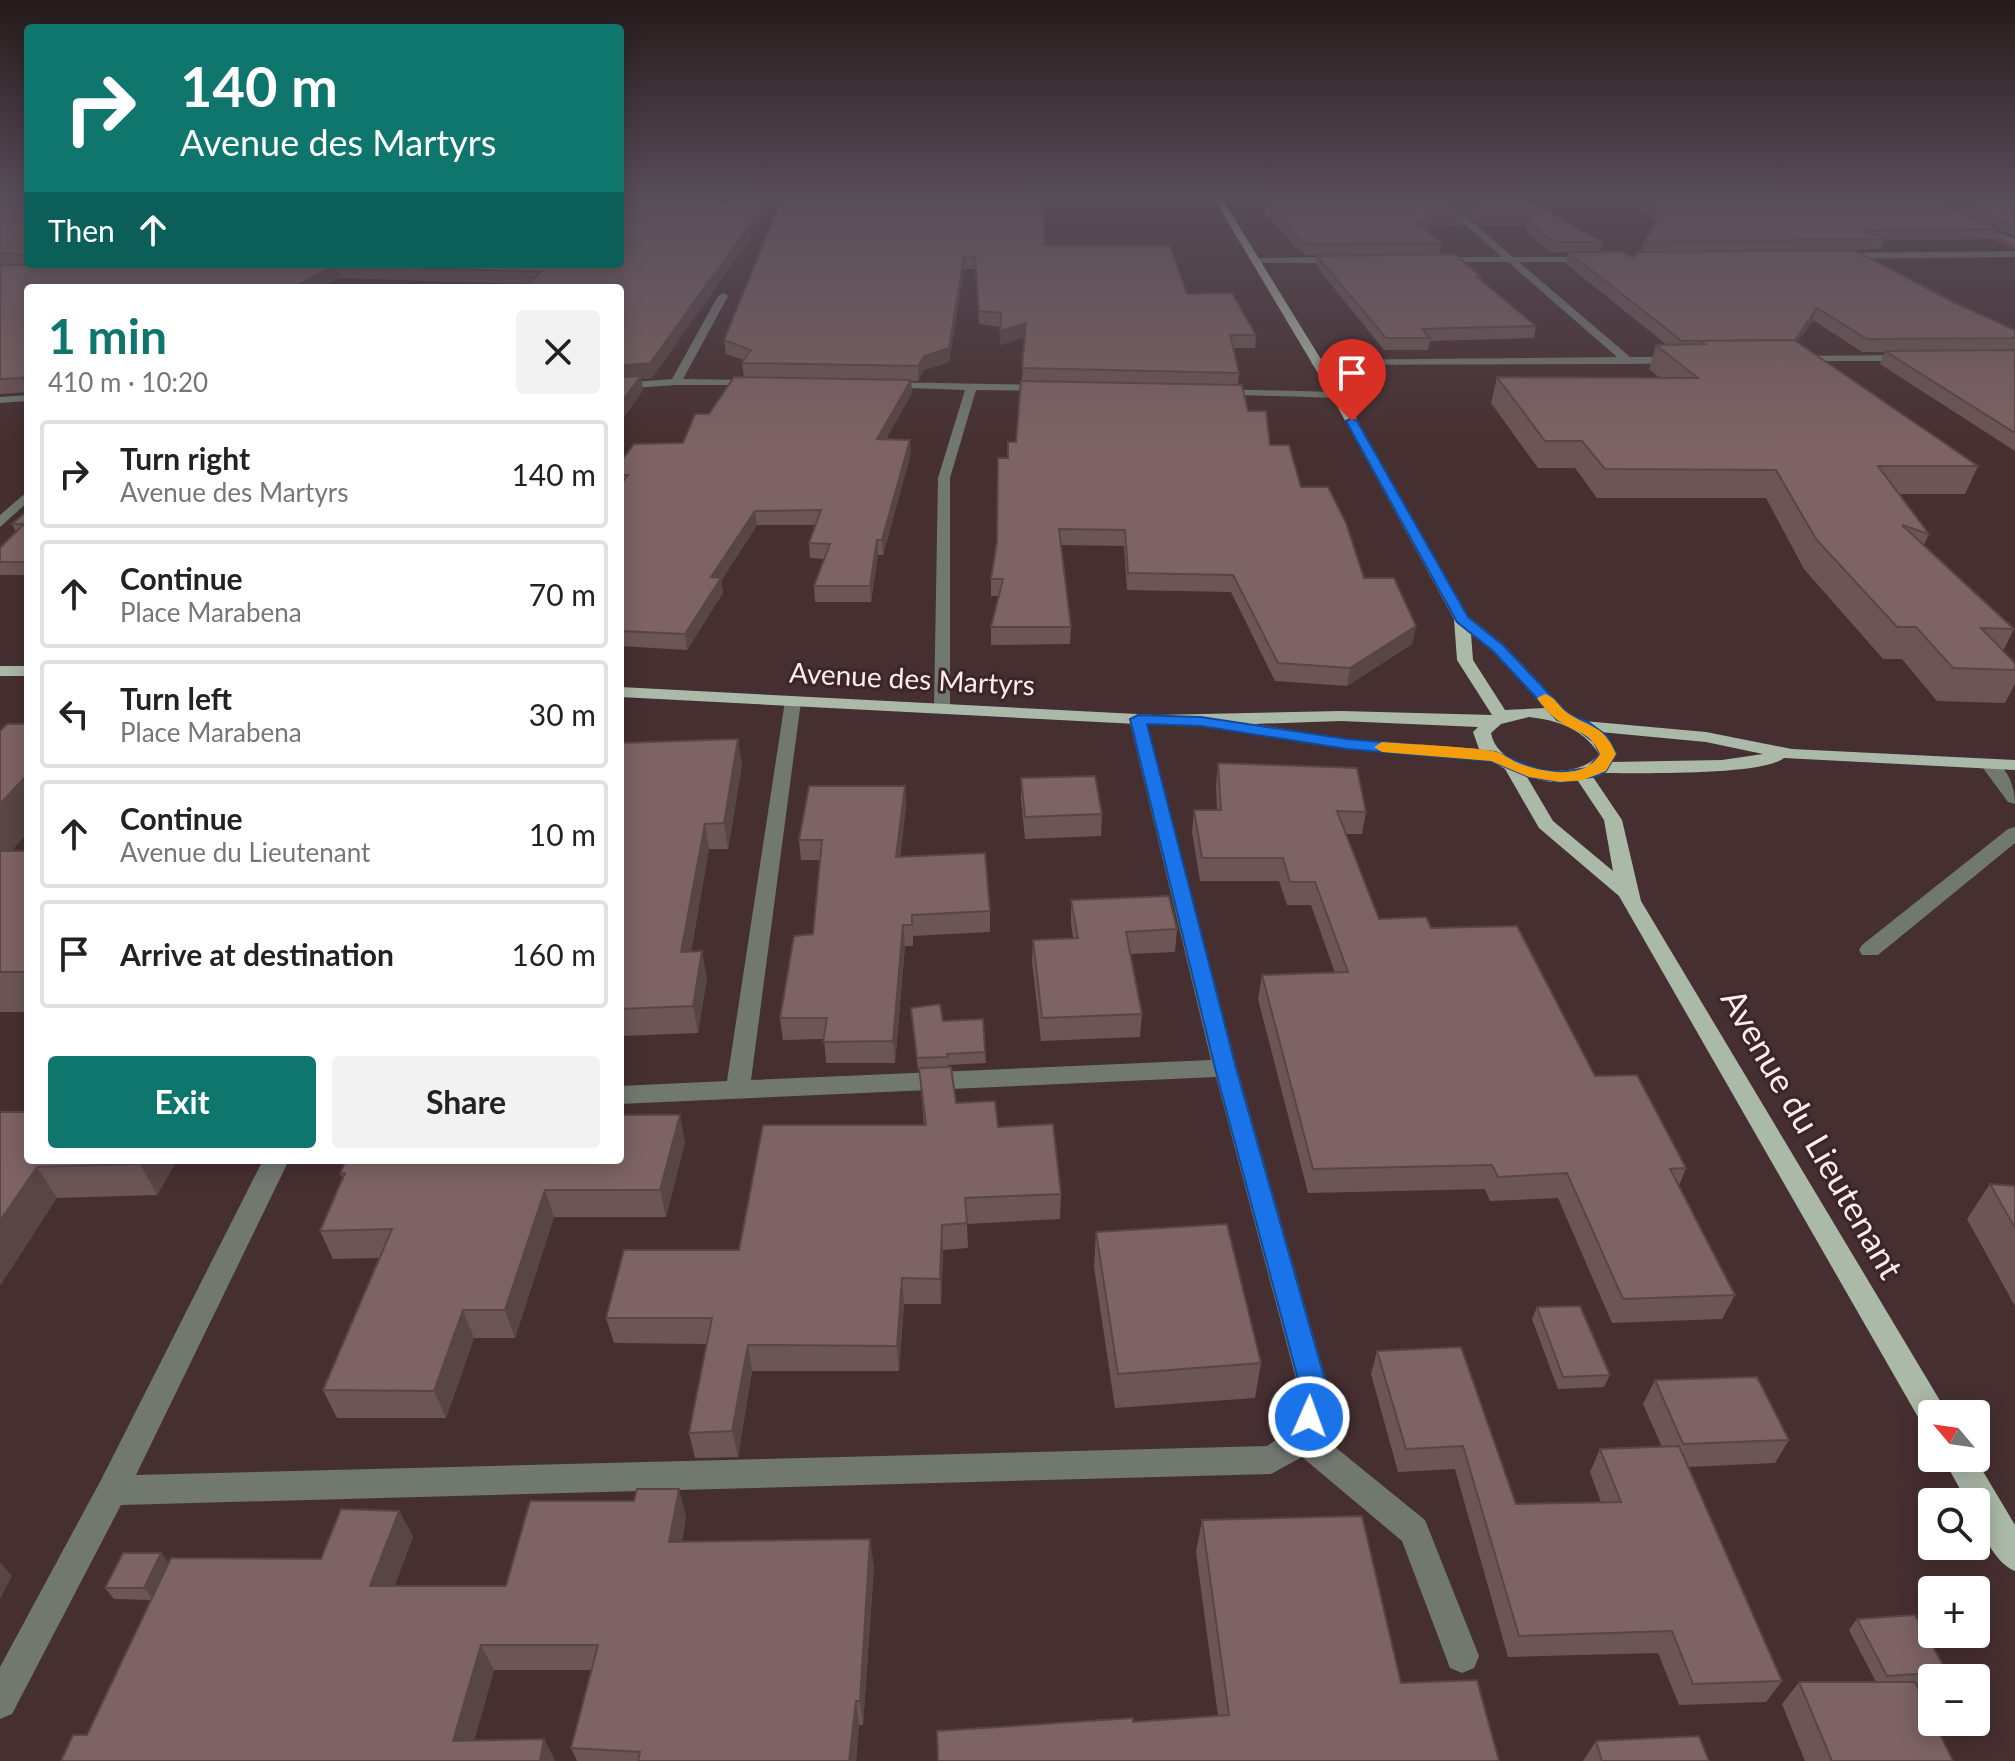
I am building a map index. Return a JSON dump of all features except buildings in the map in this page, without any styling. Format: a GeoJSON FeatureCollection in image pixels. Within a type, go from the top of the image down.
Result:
{"type":"FeatureCollection","features":[{"type":"Feature","properties":{"kind":"main road"},"geometry":{"type":"LineString","coordinates":[[1267,279],[1337,395],[1462,619],[1498,648],[1562,717],[1583,725],[1706,737],[1792,754],[2015,765]]}},
{"type":"Feature","properties":{"kind":"main road"},"geometry":{"type":"LineString","coordinates":[[1462,619],[1465,660],[1495,719]]}},
{"type":"Feature","properties":{"kind":"main road"},"geometry":{"type":"LineString","coordinates":[[0,671],[24,671]]}},
{"type":"Feature","properties":{"kind":"main road","name":"Avenue des Martyrs"},"geometry":{"type":"LineString","coordinates":[[624,692],[1201,721],[1341,716],[1495,719],[1520,712],[1562,717]]}},
{"type":"Feature","properties":{"kind":"main road","name":"Avenue du Lieutenant"},"geometry":{"type":"LineString","coordinates":[[1495,719],[1482,732],[1484,744],[1503,761],[1546,824],[1627,893],[1924,1400]]}},
{"type":"Feature","properties":{"kind":"main road","name":"Avenue des Martyrs"},"geometry":{"type":"LineString","coordinates":[[1201,721],[1347,744],[1503,761],[1560,777],[1592,772]]}},
{"type":"Feature","properties":{"kind":"main road"},"geometry":{"type":"LineString","coordinates":[[1583,725],[1601,739],[1608,754],[1592,772]]}},
{"type":"Feature","properties":{"kind":"main road"},"geometry":{"type":"LineString","coordinates":[[1592,772],[1722,765],[1792,754]]}},
{"type":"Feature","properties":{"kind":"main road","name":"Avenue du Lieutenant"},"geometry":{"type":"LineString","coordinates":[[1592,772],[1613,820],[1627,893]]}},
{"type":"Feature","properties":{"kind":"main road"},"geometry":{"type":"LineString","coordinates":[[1966,1472],[2015,1555]]}},
{"type":"Feature","properties":{"kind":"street"},"geometry":{"type":"LineString","coordinates":[[1534,279],[1628,361]]}},
{"type":"Feature","properties":{"kind":"street"},"geometry":{"type":"LineString","coordinates":[[676,382],[723,296]]}},
{"type":"Feature","properties":{"kind":"street"},"geometry":{"type":"LineString","coordinates":[[1783,359],[1922,358]]}},
{"type":"Feature","properties":{"kind":"street"},"geometry":{"type":"LineString","coordinates":[[1316,363],[1690,360]]}},
{"type":"Feature","properties":{"kind":"street"},"geometry":{"type":"LineString","coordinates":[[624,386],[676,382],[770,384]]}},
{"type":"Feature","properties":{"kind":"street"},"geometry":{"type":"LineString","coordinates":[[878,385],[1051,388]]}},
{"type":"Feature","properties":{"kind":"street"},"geometry":{"type":"LineString","coordinates":[[942,709],[944,478],[971,387]]}},
{"type":"Feature","properties":{"kind":"street"},"geometry":{"type":"LineString","coordinates":[[1210,392],[1337,395]]}},
{"type":"Feature","properties":{"kind":"street"},"geometry":{"type":"LineString","coordinates":[[0,400],[24,398]]}},
{"type":"Feature","properties":{"kind":"street"},"geometry":{"type":"LineString","coordinates":[[0,523],[24,499]]}},
{"type":"Feature","properties":{"kind":"street"},"geometry":{"type":"LineString","coordinates":[[738,1090],[793,701]]}},
{"type":"Feature","properties":{"kind":"street"},"geometry":{"type":"LineString","coordinates":[[112,1490],[1271,1460],[1303,1439],[1315,1394],[1225,1068],[1138,719]]}},
{"type":"Feature","properties":{"kind":"street"},"geometry":{"type":"LineString","coordinates":[[1989,764],[2015,798]]}},
{"type":"Feature","properties":{"kind":"street"},"geometry":{"type":"LineString","coordinates":[[1870,950],[2015,833]]}},
{"type":"Feature","properties":{"kind":"street"},"geometry":{"type":"LineString","coordinates":[[624,1095],[1225,1068]]}},
{"type":"Feature","properties":{"kind":"street"},"geometry":{"type":"LineString","coordinates":[[0,1702],[112,1490],[274,1164]]}},
{"type":"Feature","properties":{"kind":"street"},"geometry":{"type":"LineString","coordinates":[[1303,1439],[1414,1531],[1462,1656]]}},
{"type":"Feature","properties":{"kind":"slow traffic"},"geometry":{"type":"LineString","coordinates":[[1382,747],[1495,756],[1535,774],[1560,777],[1583,775],[1600,768],[1608,754],[1601,739],[1583,725],[1562,717],[1545,698]]}},
{"type":"Feature","properties":{"kind":"route"},"geometry":{"type":"LineString","coordinates":[[1309,1417],[1315,1394],[1225,1068],[1138,719],[1201,721],[1347,744],[1495,756],[1535,774],[1560,777],[1593,772],[1600,768],[1608,754],[1601,739],[1583,725],[1562,717],[1498,648],[1462,619],[1352,421]]}}]}
